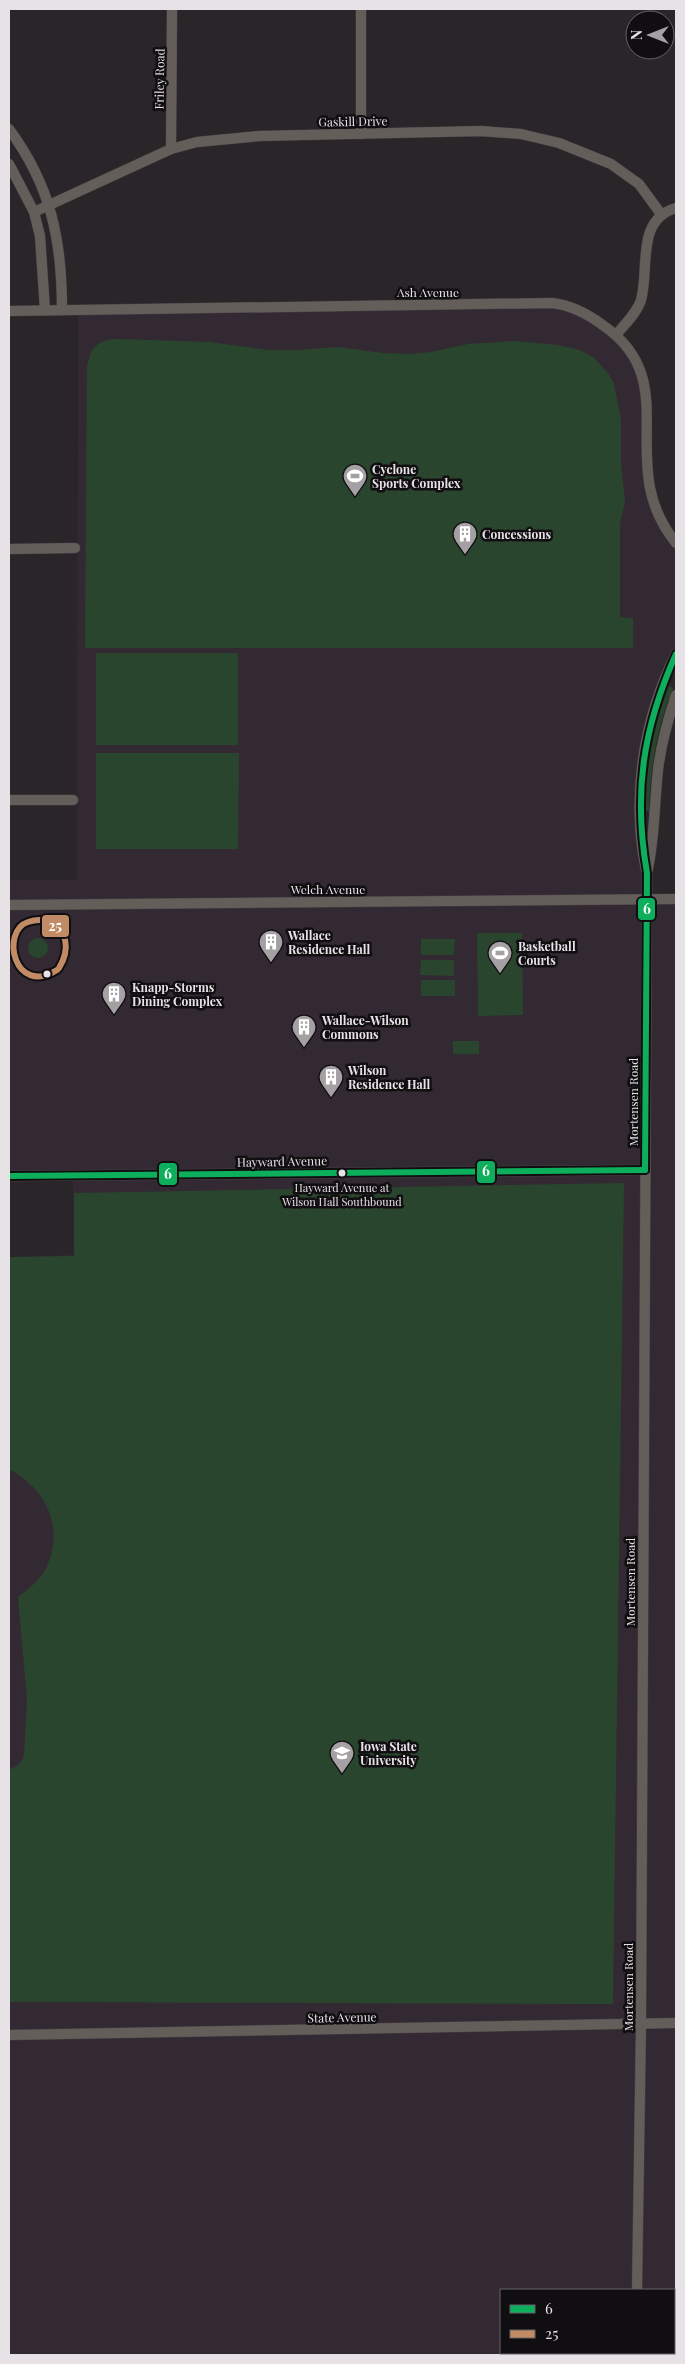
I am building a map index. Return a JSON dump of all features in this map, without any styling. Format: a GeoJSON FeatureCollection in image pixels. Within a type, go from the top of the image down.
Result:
{"type":"FeatureCollection","features":[{"type":"Feature","properties":{"kind":"street","name":"Friley Road"},"geometry":{"type":"LineString","coordinates":[[171,149],[172,9]]}},
{"type":"Feature","properties":{"kind":"street"},"geometry":{"type":"LineString","coordinates":[[361,9],[362,134]]}},
{"type":"Feature","properties":{"kind":"street"},"geometry":{"type":"LineString","coordinates":[[9,129],[20,144],[50,205],[60,255],[62,310]]}},
{"type":"Feature","properties":{"kind":"street","name":"Gaskill Drive"},"geometry":{"type":"LineString","coordinates":[[34,212],[171,149],[197,142],[230,138],[481,131],[520,134],[559,143],[588,153],[627,174],[639,184],[661,214]]}},
{"type":"Feature","properties":{"kind":"street"},"geometry":{"type":"LineString","coordinates":[[9,164],[34,212],[40,236],[45,310]]}},
{"type":"Feature","properties":{"kind":"street"},"geometry":{"type":"LineString","coordinates":[[616,335],[640,301],[646,243],[650,232],[661,214],[676,208]]}},
{"type":"Feature","properties":{"kind":"street","name":"Ash Avenue"},"geometry":{"type":"LineString","coordinates":[[9,310],[560,304],[583,312],[616,335],[633,356],[645,386],[650,489],[660,518],[676,543]]}},
{"type":"Feature","properties":{"kind":"street"},"geometry":{"type":"LineString","coordinates":[[9,549],[74,548]]}},
{"type":"Feature","properties":{"kind":"street","name":"Mortensen Road"},"geometry":{"type":"LineString","coordinates":[[637,2289],[647,899],[647,873],[640,831],[639,797],[642,770],[655,707],[676,654]]}},
{"type":"Feature","properties":{"kind":"street","name":"Mortensen Road"},"geometry":{"type":"LineString","coordinates":[[647,873],[655,830],[657,779],[662,744],[676,695]]}},
{"type":"Feature","properties":{"kind":"street"},"geometry":{"type":"LineString","coordinates":[[9,800],[73,800]]}},
{"type":"Feature","properties":{"kind":"street","name":"Welch Avenue"},"geometry":{"type":"LineString","coordinates":[[9,905],[676,899]]}},
{"type":"Feature","properties":{"kind":"street","name":"Hayward Avenue"},"geometry":{"type":"LineString","coordinates":[[9,1176],[645,1170]]}},
{"type":"Feature","properties":{"kind":"street","name":"State Avenue"},"geometry":{"type":"LineString","coordinates":[[9,2035],[676,2023]]}},
{"type":"Feature","properties":{"kind":"shaded area","name":"Iowa State University"},"geometry":{"type":"Polygon","coordinates":[[[552,303],[607,328],[640,370],[650,489],[676,543],[676,654],[668,671],[641,770],[647,899],[676,899],[676,2355],[9,2355],[9,1257],[74,1255],[73,1176],[9,1176],[9,880],[77,880],[78,309],[552,303]]]}},
{"type":"Feature","properties":{"kind":"green space","name":"Cyclone Sports Complex"},"geometry":{"type":"Polygon","coordinates":[[[112,339],[209,342],[269,350],[338,347],[383,353],[410,354],[431,352],[468,344],[515,341],[558,345],[580,350],[593,357],[608,373],[614,384],[621,420],[621,463],[625,502],[620,523],[620,617],[633,618],[633,648],[85,648],[87,366],[93,349],[97,345],[112,339]]]}},
{"type":"Feature","properties":{"kind":"green space"},"geometry":{"type":"Polygon","coordinates":[[[96,653],[238,653],[238,745],[96,745],[96,653]]]}},
{"type":"Feature","properties":{"kind":"green space"},"geometry":{"type":"Polygon","coordinates":[[[669,686],[673,688],[655,748],[649,811],[644,811],[651,747],[663,701],[669,686]]]}},
{"type":"Feature","properties":{"kind":"green space"},"geometry":{"type":"Polygon","coordinates":[[[96,753],[239,753],[238,849],[96,849],[96,753]]]}},
{"type":"Feature","properties":{"kind":"green space","name":"Basketball Courts"},"geometry":{"type":"Polygon","coordinates":[[[477,933],[522,933],[523,1015],[478,1016],[477,933]]]}},
{"type":"Feature","properties":{"kind":"green space"},"geometry":{"type":"Polygon","coordinates":[[[38,938],[45,941],[48,948],[45,955],[38,958],[31,955],[28,948],[31,941],[38,938]]]}},
{"type":"Feature","properties":{"kind":"green space"},"geometry":{"type":"Polygon","coordinates":[[[421,939],[455,939],[454,955],[421,955],[421,939]]]}},
{"type":"Feature","properties":{"kind":"green space"},"geometry":{"type":"Polygon","coordinates":[[[421,960],[454,960],[454,976],[420,975],[421,960]]]}},
{"type":"Feature","properties":{"kind":"green space"},"geometry":{"type":"Polygon","coordinates":[[[421,980],[455,980],[455,996],[421,996],[421,980]]]}},
{"type":"Feature","properties":{"kind":"green space"},"geometry":{"type":"Polygon","coordinates":[[[453,1041],[479,1041],[479,1054],[453,1054],[453,1041]]]}},
{"type":"Feature","properties":{"kind":"green space"},"geometry":{"type":"Polygon","coordinates":[[[624,1183],[613,2004],[9,2002],[9,1770],[20,1764],[24,1755],[27,1700],[18,1597],[43,1574],[50,1559],[54,1538],[51,1516],[47,1506],[34,1488],[16,1473],[9,1470],[9,1257],[74,1256],[74,1193],[624,1183]]]}},
{"type":"Feature","properties":{"kind":"transit line","name":"6"},"geometry":{"type":"LineString","coordinates":[[645,1170],[647,873],[643,844],[641,788],[644,761],[656,708],[676,654]]}},
{"type":"Feature","properties":{"kind":"transit line","name":"25"},"geometry":{"type":"LineString","coordinates":[[57,970],[42,976],[30,975],[22,969],[16,960],[14,948],[15,937],[19,928],[28,922],[39,920],[46,921],[59,929],[63,935],[66,947],[63,961],[59,968]]}},
{"type":"Feature","properties":{"kind":"transit line","name":"6"},"geometry":{"type":"LineString","coordinates":[[9,1176],[645,1170]]}},
{"type":"Feature","properties":{"kind":"place","name":"Cyclone Sports Complex"},"geometry":{"type":"Point","coordinates":[355,497]}},
{"type":"Feature","properties":{"kind":"place","name":"Concessions"},"geometry":{"type":"Point","coordinates":[465,555]}},
{"type":"Feature","properties":{"kind":"place","name":"Wallace Residence Hall"},"geometry":{"type":"Point","coordinates":[271,963]}},
{"type":"Feature","properties":{"kind":"place","name":"Basketball Courts"},"geometry":{"type":"Point","coordinates":[500,974]}},
{"type":"Feature","properties":{"kind":"place","name":"Knapp-Storms Dining Complex"},"geometry":{"type":"Point","coordinates":[114,1015]}},
{"type":"Feature","properties":{"kind":"place","name":"Wallace-Wilson Commons"},"geometry":{"type":"Point","coordinates":[304,1048]}},
{"type":"Feature","properties":{"kind":"place","name":"Wilson Residence Hall"},"geometry":{"type":"Point","coordinates":[331,1098]}},
{"type":"Feature","properties":{"kind":"place","name":"Hayward Avenue at Wilson Hall Southbound"},"geometry":{"type":"Point","coordinates":[342,1173]}},
{"type":"Feature","properties":{"kind":"place","name":"Iowa State University"},"geometry":{"type":"Point","coordinates":[342,1774]}}]}
